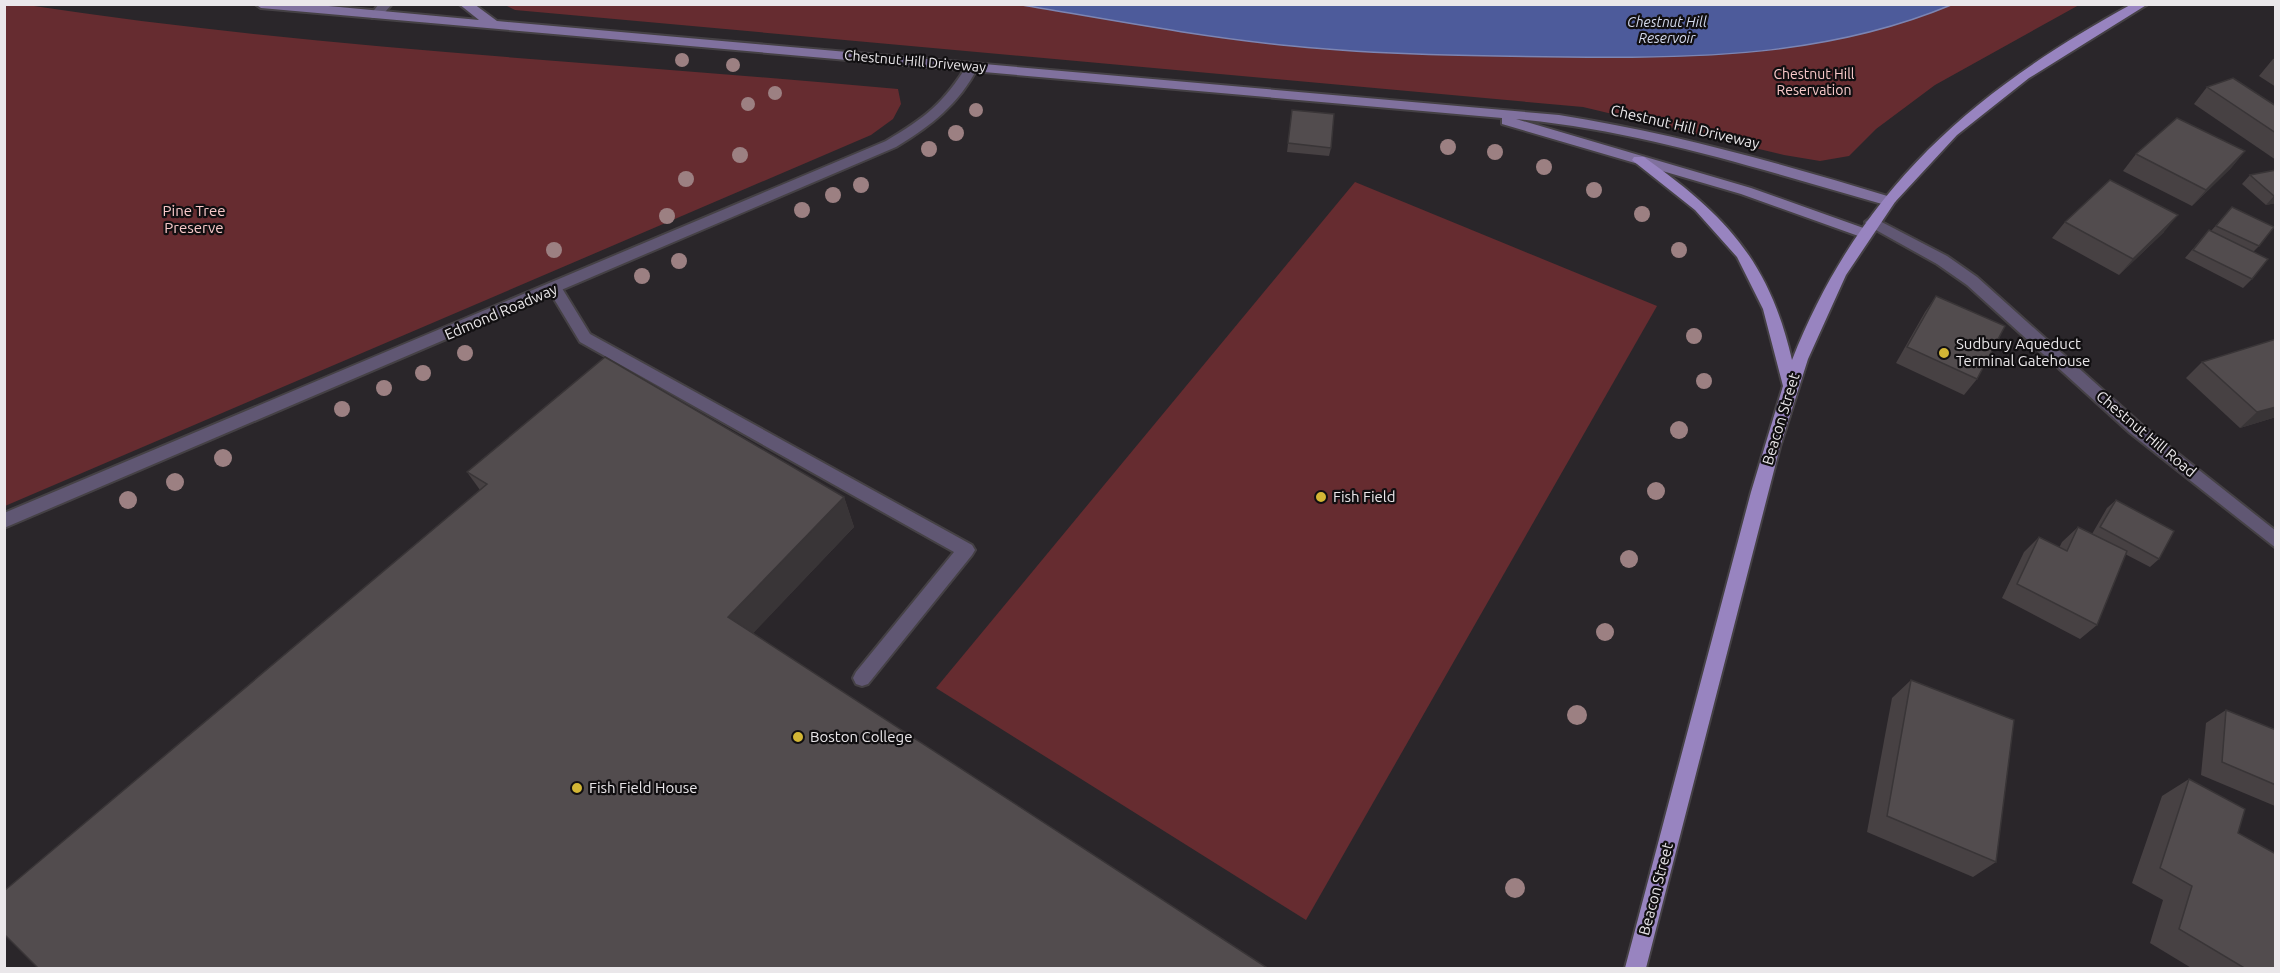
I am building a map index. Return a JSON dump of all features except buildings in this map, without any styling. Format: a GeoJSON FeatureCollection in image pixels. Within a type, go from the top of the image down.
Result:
{"type":"FeatureCollection","features":[{"type":"Feature","properties":{"kind":"main road","name":"Chestnut Hill Driveway"},"geometry":{"type":"LineString","coordinates":[[261,4],[1469,109],[1614,126],[1730,152],[1889,201]]}},
{"type":"Feature","properties":{"kind":"main road"},"geometry":{"type":"LineString","coordinates":[[465,4],[496,26]]}},
{"type":"Feature","properties":{"kind":"main road","name":"Beacon Street"},"geometry":{"type":"LineString","coordinates":[[1635,969],[1790,385],[1843,266],[1868,228],[1912,174],[1971,117],[2008,86],[2078,39],[2142,4]]}},
{"type":"Feature","properties":{"kind":"main road","name":"Chestnut Hill Driveway"},"geometry":{"type":"LineString","coordinates":[[1469,109],[1868,228]]}},
{"type":"Feature","properties":{"kind":"main road"},"geometry":{"type":"LineString","coordinates":[[1639,160],[1695,200],[1741,250],[1759,278],[1773,311],[1790,385]]}},
{"type":"Feature","properties":{"kind":"street"},"geometry":{"type":"LineString","coordinates":[[376,15],[386,4]]}},
{"type":"Feature","properties":{"kind":"street","name":"Edmond Roadway"},"geometry":{"type":"LineString","coordinates":[[4,521],[555,289],[891,144],[924,124],[950,103],[961,90],[972,67]]}},
{"type":"Feature","properties":{"kind":"street","name":"Chestnut Hill Road"},"geometry":{"type":"LineString","coordinates":[[1868,228],[1942,260],[1972,281],[2136,429],[2230,502],[2276,542]]}},
{"type":"Feature","properties":{"kind":"street"},"geometry":{"type":"LineString","coordinates":[[555,289],[585,338],[966,550],[862,678]]}},
{"type":"Feature","properties":{"kind":"green space","name":"Pine Tree Preserve"},"geometry":{"type":"Polygon","coordinates":[[[5,4],[353,44],[898,89],[901,104],[893,119],[871,135],[5,506],[5,4]]]}},
{"type":"Feature","properties":{"kind":"green space","name":"Chestnut Hill Reservation"},"geometry":{"type":"Polygon","coordinates":[[[505,5],[2079,5],[1935,85],[1876,129],[1849,156],[1820,161],[1784,155],[1583,107],[515,10],[505,5]]]}},
{"type":"Feature","properties":{"kind":"green space","name":"Fish Field"},"geometry":{"type":"Polygon","coordinates":[[[1355,182],[1657,306],[1306,920],[936,688],[1355,182]]]}},
{"type":"Feature","properties":{"kind":"water","name":"Chestnut Hill Reservoir"},"geometry":{"type":"Polygon","coordinates":[[[1022,5],[1951,5],[1905,22],[1858,35],[1810,44],[1713,55],[1615,57],[1429,54],[1292,46],[1190,33],[1022,5]]]}},
{"type":"Feature","properties":{"kind":"place","name":"Sudbury Aqueduct Terminal Gatehouse"},"geometry":{"type":"Point","coordinates":[1944,353]}},
{"type":"Feature","properties":{"kind":"place","name":"Fish Field"},"geometry":{"type":"Point","coordinates":[1321,497]}},
{"type":"Feature","properties":{"kind":"place","name":"Boston College"},"geometry":{"type":"Point","coordinates":[798,737]}},
{"type":"Feature","properties":{"kind":"place","name":"Fish Field House"},"geometry":{"type":"Point","coordinates":[577,788]}}]}
